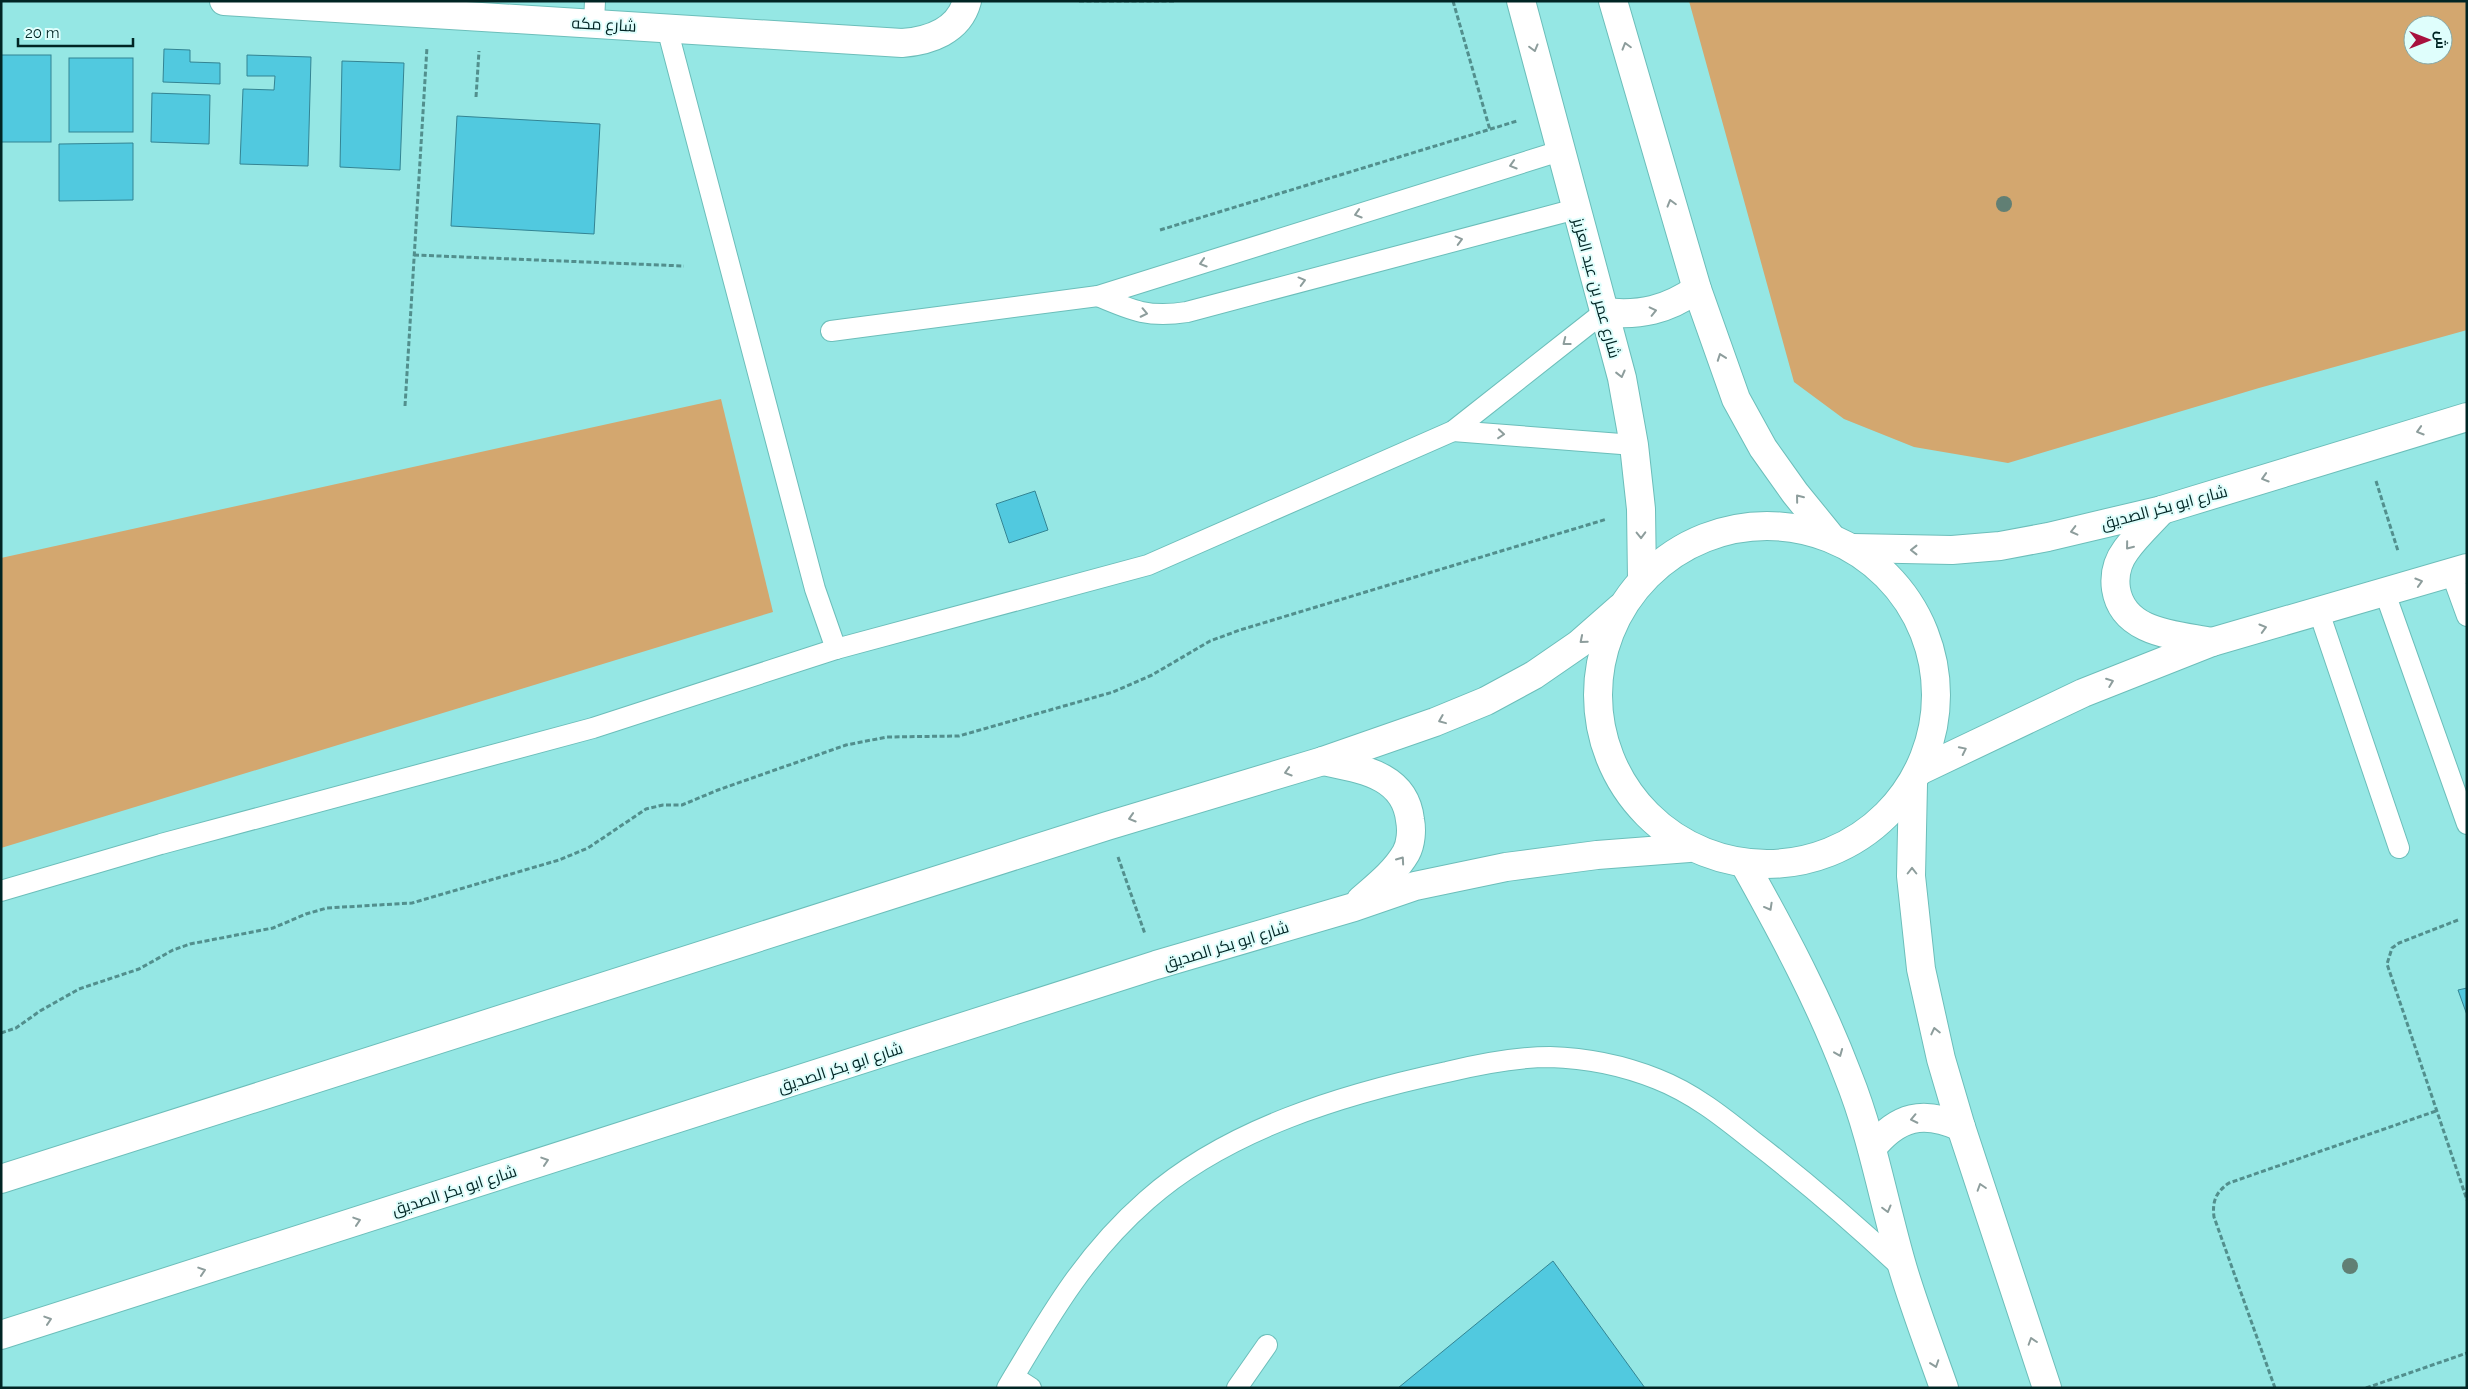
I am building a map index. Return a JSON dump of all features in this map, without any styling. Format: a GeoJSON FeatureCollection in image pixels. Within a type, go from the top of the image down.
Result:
{"type":"FeatureCollection","features":[{"type":"Feature","properties":{"kind":"main road","name":"شارع مكه"},"geometry":{"type":"LineString","coordinates":[[224,1],[481,17],[594,12],[667,28],[879,42],[922,41],[942,34],[958,18],[967,1]]}},
{"type":"Feature","properties":{"kind":"main road","name":"شارع عمر بن عبد العزيز"},"geometry":{"type":"LineString","coordinates":[[1521,1],[1622,378],[1634,445],[1641,509],[1642,579]]}},
{"type":"Feature","properties":{"kind":"main road"},"geometry":{"type":"LineString","coordinates":[[1613,1],[1697,289],[1736,399],[1763,448],[1789,486],[1841,542],[1893,580],[1921,622],[1936,672],[1935,723],[1916,778],[1911,876],[1921,969],[1941,1059],[1961,1127],[2047,1388]]}},
{"type":"Feature","properties":{"kind":"main road"},"geometry":{"type":"LineString","coordinates":[[1604,312],[1634,314],[1663,309],[1697,289]]}},
{"type":"Feature","properties":{"kind":"main road","name":"شارع ابو بكر الصديق"},"geometry":{"type":"LineString","coordinates":[[1620,608],[1642,579],[1697,539],[1763,524],[1841,542],[1952,550],[2000,546],[2048,537],[2162,510],[2467,417]]}},
{"type":"Feature","properties":{"kind":"main road"},"geometry":{"type":"LineString","coordinates":[[2162,510],[2126,550],[2118,564],[2114,581],[2117,597],[2125,612],[2138,624],[2153,630],[2212,642]]}},
{"type":"Feature","properties":{"kind":"main road"},"geometry":{"type":"LineString","coordinates":[[1620,608],[1598,674],[1603,743],[1635,804],[1689,848],[1745,865],[1809,861],[1868,832],[1916,778],[2083,693],[2212,642],[2459,570]]}},
{"type":"Feature","properties":{"kind":"main road"},"geometry":{"type":"LineString","coordinates":[[1,1179],[1107,826],[1323,761],[1435,722],[1486,701],[1534,675],[1579,644],[1620,608]]}},
{"type":"Feature","properties":{"kind":"main road"},"geometry":{"type":"LineString","coordinates":[[1323,761],[1364,769],[1383,777],[1399,791],[1409,809],[1412,830],[1407,852],[1395,869],[1354,906]]}},
{"type":"Feature","properties":{"kind":"main road","name":"شارع ابو بكر الصديق"},"geometry":{"type":"LineString","coordinates":[[1,1335],[1156,966],[1415,886],[1506,867],[1597,855],[1689,848]]}},
{"type":"Feature","properties":{"kind":"main road"},"geometry":{"type":"LineString","coordinates":[[1745,865],[1784,934],[1819,1004],[1849,1077],[1872,1148],[1903,1269],[1944,1388]]}},
{"type":"Feature","properties":{"kind":"main road"},"geometry":{"type":"LineString","coordinates":[[1872,1148],[1882,1134],[1896,1124],[1912,1118],[1929,1117],[1945,1120],[1961,1127]]}},
{"type":"Feature","properties":{"kind":"lane"},"geometry":{"type":"LineString","coordinates":[[667,28],[815,589],[836,649]]}},
{"type":"Feature","properties":{"kind":"lane"},"geometry":{"type":"LineString","coordinates":[[831,331],[1098,296],[1560,151]]}},
{"type":"Feature","properties":{"kind":"lane"},"geometry":{"type":"LineString","coordinates":[[1098,296],[1129,309],[1148,314],[1164,315],[1187,312],[1576,209]]}},
{"type":"Feature","properties":{"kind":"lane"},"geometry":{"type":"LineString","coordinates":[[1,891],[162,844],[593,728],[836,649],[1148,565],[1452,430],[1604,312]]}},
{"type":"Feature","properties":{"kind":"lane"},"geometry":{"type":"LineString","coordinates":[[1452,430],[1634,445]]}},
{"type":"Feature","properties":{"kind":"lane"},"geometry":{"type":"LineString","coordinates":[[2459,570],[2467,616]]}},
{"type":"Feature","properties":{"kind":"lane"},"geometry":{"type":"LineString","coordinates":[[2397,589],[2467,824]]}},
{"type":"Feature","properties":{"kind":"lane"},"geometry":{"type":"LineString","coordinates":[[2319,612],[2399,848]]}},
{"type":"Feature","properties":{"kind":"lane"},"geometry":{"type":"LineString","coordinates":[[1031,1388],[1010,1382],[1051,1313],[1079,1271],[1112,1233],[1148,1198],[1188,1168],[1231,1142],[1276,1122],[1372,1090],[1422,1077],[1510,1060],[1547,1057],[1603,1063],[1658,1079],[1692,1096],[1769,1153],[1860,1228],[1903,1269]]}},
{"type":"Feature","properties":{"kind":"lane"},"geometry":{"type":"LineString","coordinates":[[1237,1388],[1267,1345]]}},
{"type":"Feature","properties":{"kind":"path"},"geometry":{"type":"LineString","coordinates":[[1079,1],[1176,1]]}},
{"type":"Feature","properties":{"kind":"path"},"geometry":{"type":"LineString","coordinates":[[1453,1],[1490,130]]}},
{"type":"Feature","properties":{"kind":"path"},"geometry":{"type":"LineString","coordinates":[[405,406],[429,14]]}},
{"type":"Feature","properties":{"kind":"path"},"geometry":{"type":"LineString","coordinates":[[476,97],[481,17]]}},
{"type":"Feature","properties":{"kind":"path"},"geometry":{"type":"LineString","coordinates":[[1160,230],[1551,111]]}},
{"type":"Feature","properties":{"kind":"path"},"geometry":{"type":"LineString","coordinates":[[414,255],[684,266]]}},
{"type":"Feature","properties":{"kind":"path"},"geometry":{"type":"LineString","coordinates":[[2366,447],[2397,589]]}},
{"type":"Feature","properties":{"kind":"path"},"geometry":{"type":"LineString","coordinates":[[1,1033],[16,1028],[40,1011],[80,989],[139,969],[173,950],[190,944],[273,928],[306,914],[327,908],[412,903],[559,860],[588,848],[646,809],[662,805],[682,805],[718,790],[846,745],[887,737],[958,736],[1113,692],[1152,675],[1210,641],[1240,630],[1641,509]]}},
{"type":"Feature","properties":{"kind":"path"},"geometry":{"type":"LineString","coordinates":[[1107,826],[1156,966]]}},
{"type":"Feature","properties":{"kind":"path"},"geometry":{"type":"LineString","coordinates":[[2458,920],[2399,943],[2392,948],[2387,964],[2467,1200]]}},
{"type":"Feature","properties":{"kind":"path"},"geometry":{"type":"LineString","coordinates":[[2275,1388],[2214,1217],[2215,1197],[2221,1189],[2229,1184],[2436,1111]]}},
{"type":"Feature","properties":{"kind":"path"},"geometry":{"type":"LineString","coordinates":[[2366,1388],[2467,1353]]}},
{"type":"Feature","properties":{"kind":"shaded area"},"geometry":{"type":"Polygon","coordinates":[[[1689,1],[2467,1],[2467,330],[2259,388],[2008,463],[1914,447],[1844,419],[1794,382],[1689,1]]]}},
{"type":"Feature","properties":{"kind":"shaded area"},"geometry":{"type":"Polygon","coordinates":[[[721,399],[773,612],[1,848],[1,558],[721,399]]]}},
{"type":"Feature","properties":{"kind":"building"},"geometry":{"type":"Polygon","coordinates":[[[164,49],[190,50],[190,62],[220,63],[220,84],[163,82],[164,49]]]}},
{"type":"Feature","properties":{"kind":"building"},"geometry":{"type":"Polygon","coordinates":[[[1,55],[51,55],[51,142],[1,142],[1,55]]]}},
{"type":"Feature","properties":{"kind":"building"},"geometry":{"type":"Polygon","coordinates":[[[247,55],[311,57],[308,166],[240,164],[243,89],[274,90],[275,76],[247,76],[247,55]]]}},
{"type":"Feature","properties":{"kind":"building"},"geometry":{"type":"Polygon","coordinates":[[[69,58],[133,58],[133,132],[69,132],[69,58]]]}},
{"type":"Feature","properties":{"kind":"building"},"geometry":{"type":"Polygon","coordinates":[[[342,61],[404,63],[400,170],[340,167],[342,61]]]}},
{"type":"Feature","properties":{"kind":"building"},"geometry":{"type":"Polygon","coordinates":[[[152,93],[210,95],[209,144],[151,142],[152,93]]]}},
{"type":"Feature","properties":{"kind":"building"},"geometry":{"type":"Polygon","coordinates":[[[457,116],[600,124],[594,234],[451,226],[457,116]]]}},
{"type":"Feature","properties":{"kind":"building"},"geometry":{"type":"Polygon","coordinates":[[[133,143],[133,200],[59,201],[59,144],[133,143]]]}},
{"type":"Feature","properties":{"kind":"building"},"geometry":{"type":"Polygon","coordinates":[[[1035,491],[1048,530],[1009,543],[996,504],[1035,491]]]}},
{"type":"Feature","properties":{"kind":"building"},"geometry":{"type":"Polygon","coordinates":[[[2467,988],[2467,1015],[2458,990],[2467,988]]]}},
{"type":"Feature","properties":{"kind":"building"},"geometry":{"type":"Polygon","coordinates":[[[1553,1261],[1645,1388],[1398,1388],[1553,1261]]]}}]}
